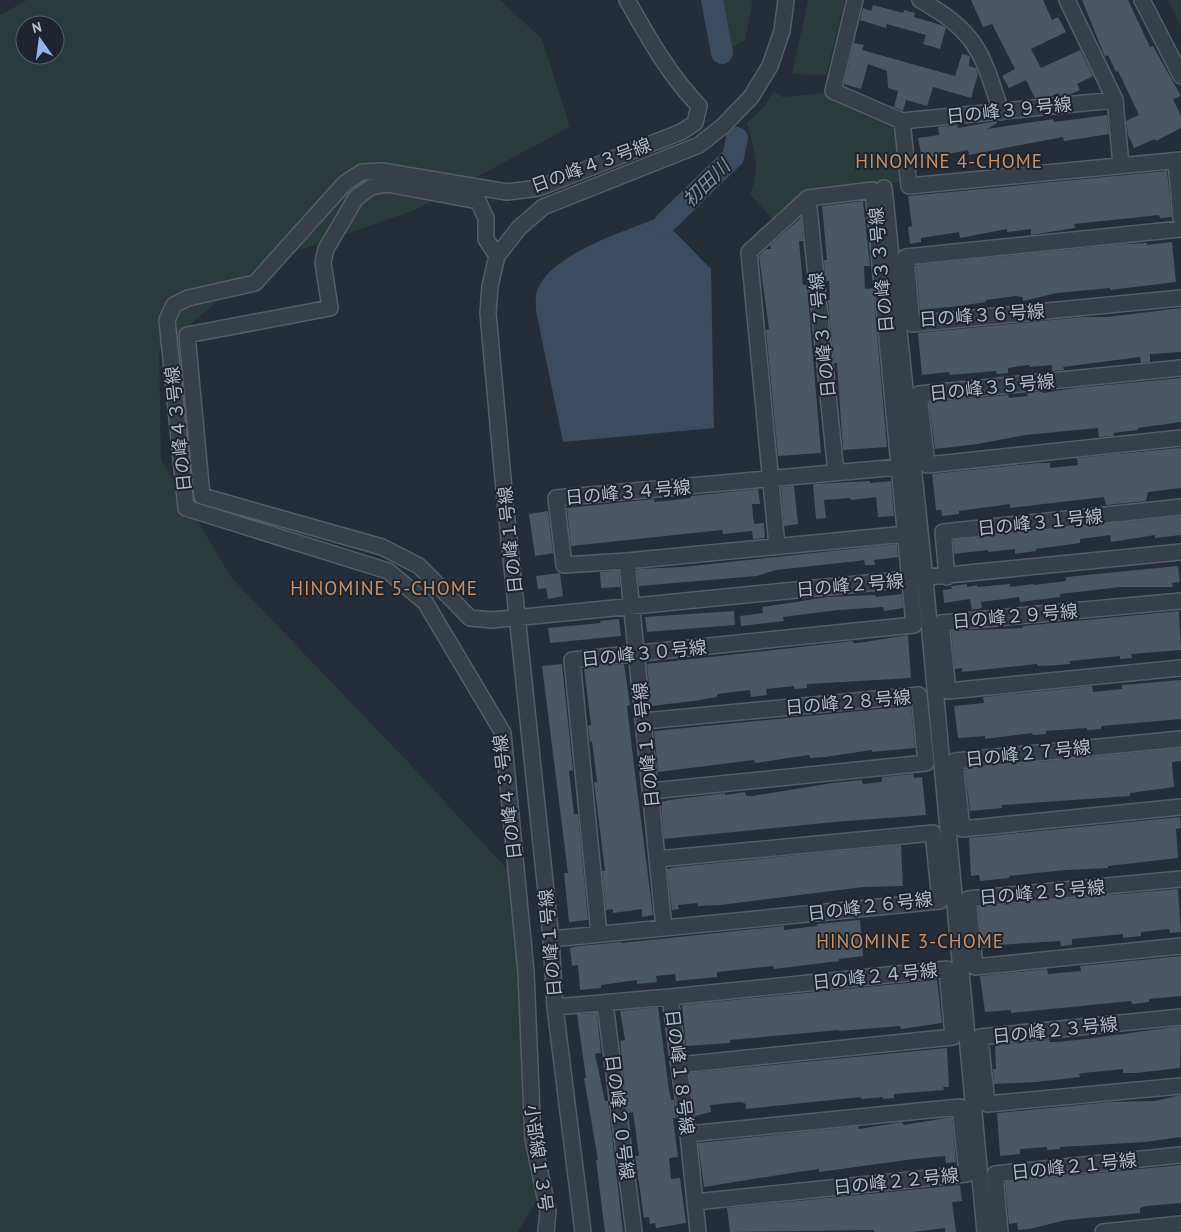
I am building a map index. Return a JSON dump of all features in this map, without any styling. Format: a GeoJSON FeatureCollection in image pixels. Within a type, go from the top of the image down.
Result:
{"type":"FeatureCollection","features":[{"type":"Feature","properties":{"kind":"street","name":"日の峰４３号線"},"geometry":{"type":"LineString","coordinates":[[529,1084],[526,972],[503,734],[425,602],[388,571],[186,508],[167,320],[174,306],[188,298],[255,283],[345,183],[362,172],[382,171],[507,192],[539,188],[681,132],[695,123],[699,106],[683,89],[651,43],[627,0]]}},
{"type":"Feature","properties":{"kind":"street","name":"日の峰１号線"},"geometry":{"type":"LineString","coordinates":[[583,1232],[555,1008],[551,939],[488,312],[490,286],[497,256],[519,228],[543,207],[699,145],[723,126],[751,97],[770,66],[782,31],[786,0]]}},
{"type":"Feature","properties":{"kind":"street"},"geometry":{"type":"LineString","coordinates":[[855,0],[833,91],[902,120],[909,186],[1179,160],[1181,218]]}},
{"type":"Feature","properties":{"kind":"street"},"geometry":{"type":"LineString","coordinates":[[920,0],[947,15],[970,36],[986,65],[1001,112]]}},
{"type":"Feature","properties":{"kind":"street"},"geometry":{"type":"LineString","coordinates":[[1067,0],[1115,100],[1121,165]]}},
{"type":"Feature","properties":{"kind":"street"},"geometry":{"type":"LineString","coordinates":[[1142,0],[1181,76]]}},
{"type":"Feature","properties":{"kind":"street","name":"日の峰３９号線"},"geometry":{"type":"LineString","coordinates":[[902,120],[1115,100]]}},
{"type":"Feature","properties":{"kind":"street","name":"日の峰２号線"},"geometry":{"type":"LineString","coordinates":[[497,256],[486,239],[486,218],[478,201],[387,184],[371,187],[356,198],[326,249],[323,262],[330,308],[187,335],[202,496],[382,547],[419,566],[470,618],[492,620],[630,605],[917,580],[1181,552]]}},
{"type":"Feature","properties":{"kind":"street"},"geometry":{"type":"LineString","coordinates":[[884,188],[917,580],[985,1232]]}},
{"type":"Feature","properties":{"kind":"street","name":"日の峰３３号線"},"geometry":{"type":"LineString","coordinates":[[808,198],[873,190],[906,534],[917,580]]}},
{"type":"Feature","properties":{"kind":"street"},"geometry":{"type":"LineString","coordinates":[[777,546],[749,252],[808,198]]}},
{"type":"Feature","properties":{"kind":"street","name":"日の峰３７号線"},"geometry":{"type":"LineString","coordinates":[[808,198],[836,473]]}},
{"type":"Feature","properties":{"kind":"street","name":"日の峰３６号線"},"geometry":{"type":"LineString","coordinates":[[1181,229],[906,257],[912,324],[1181,298]]}},
{"type":"Feature","properties":{"kind":"street","name":"日の峰３５号線"},"geometry":{"type":"LineString","coordinates":[[1181,368],[919,394],[927,464],[1181,438]]}},
{"type":"Feature","properties":{"kind":"street","name":"日の峰３４号線"},"geometry":{"type":"LineString","coordinates":[[900,467],[556,498],[564,565],[626,561],[906,534]]}},
{"type":"Feature","properties":{"kind":"street","name":"日の峰３１号線"},"geometry":{"type":"LineString","coordinates":[[947,577],[943,532],[1181,507]]}},
{"type":"Feature","properties":{"kind":"street","name":"日の峰１９号線"},"geometry":{"type":"LineString","coordinates":[[626,561],[664,928]]}},
{"type":"Feature","properties":{"kind":"street","name":"日の峰３０号線"},"geometry":{"type":"LineString","coordinates":[[599,934],[572,660],[914,625],[917,580]]}},
{"type":"Feature","properties":{"kind":"street","name":"日の峰２９号線"},"geometry":{"type":"LineString","coordinates":[[1181,601],[941,622],[948,691],[1181,668]]}},
{"type":"Feature","properties":{"kind":"street","name":"日の峰２８号線"},"geometry":{"type":"LineString","coordinates":[[644,721],[919,695],[926,763],[651,791]]}},
{"type":"Feature","properties":{"kind":"street","name":"日の峰２７号線"},"geometry":{"type":"LineString","coordinates":[[1181,738],[955,761],[962,829],[1181,807]]}},
{"type":"Feature","properties":{"kind":"street","name":"日の峰２６号線"},"geometry":{"type":"LineString","coordinates":[[551,939],[940,901],[933,833],[658,859]]}},
{"type":"Feature","properties":{"kind":"street","name":"日の峰２５号線"},"geometry":{"type":"LineString","coordinates":[[1181,879],[968,899],[975,966],[1181,946]]}},
{"type":"Feature","properties":{"kind":"street","name":"日の峰２４号線"},"geometry":{"type":"LineString","coordinates":[[670,997],[947,969],[953,1037],[679,1065]]}},
{"type":"Feature","properties":{"kind":"street","name":"日の峰１８号線"},"geometry":{"type":"LineString","coordinates":[[555,1008],[670,997],[688,1134],[698,1232]]}},
{"type":"Feature","properties":{"kind":"street","name":"日の峰２０号線"},"geometry":{"type":"LineString","coordinates":[[605,1003],[634,1232]]}},
{"type":"Feature","properties":{"kind":"street","name":"日の峰２３号線"},"geometry":{"type":"LineString","coordinates":[[1181,1017],[980,1037],[987,1104],[1181,1086]]}},
{"type":"Feature","properties":{"kind":"street","name":"小部線１３号"},"geometry":{"type":"LineString","coordinates":[[529,1084],[533,1139],[548,1211],[546,1232]]}},
{"type":"Feature","properties":{"kind":"street","name":"日の峰２２号線"},"geometry":{"type":"LineString","coordinates":[[688,1134],[960,1107],[967,1174],[695,1202]]}},
{"type":"Feature","properties":{"kind":"street","name":"日の峰２１号線"},"geometry":{"type":"LineString","coordinates":[[1000,1232],[995,1174],[1181,1155]]}},
{"type":"Feature","properties":{"kind":"street"},"geometry":{"type":"LineString","coordinates":[[1103,1232],[1181,1224]]}},
{"type":"Feature","properties":{"kind":"shaded area"},"geometry":{"type":"Polygon","coordinates":[[[27,0],[500,0],[542,39],[570,127],[415,210],[262,263],[159,351],[161,460],[231,577],[408,762],[507,869],[547,1183],[518,1232],[0,1232],[0,15],[27,0]]]}},
{"type":"Feature","properties":{"kind":"shaded area"},"geometry":{"type":"Polygon","coordinates":[[[720,0],[751,0],[752,6],[745,40],[729,49],[720,0]]]}},
{"type":"Feature","properties":{"kind":"shaded area"},"geometry":{"type":"Polygon","coordinates":[[[808,0],[845,0],[826,75],[792,74],[808,0]]]}},
{"type":"Feature","properties":{"kind":"shaded area"},"geometry":{"type":"Polygon","coordinates":[[[1168,0],[1181,0],[1181,27],[1168,0]]]}},
{"type":"Feature","properties":{"kind":"shaded area"},"geometry":{"type":"Polygon","coordinates":[[[774,91],[782,97],[823,93],[895,124],[902,182],[805,193],[774,221],[750,194],[756,167],[747,123],[763,108],[774,91]]]}},
{"type":"Feature","properties":{"kind":"water"},"geometry":{"type":"Polygon","coordinates":[[[660,217],[711,269],[714,428],[563,442],[536,311],[537,291],[544,278],[556,266],[572,255],[590,245],[660,217]]]}},
{"type":"Feature","properties":{"kind":"building"},"geometry":{"type":"Polygon","coordinates":[[[971,0],[1043,0],[1052,20],[1058,17],[1066,32],[1031,49],[1041,68],[1080,50],[1093,76],[1077,84],[1080,90],[1069,95],[1059,96],[1058,93],[1050,97],[1035,98],[1026,80],[1009,88],[1002,76],[1015,69],[992,24],[983,27],[971,0]]]}},
{"type":"Feature","properties":{"kind":"building"},"geometry":{"type":"Polygon","coordinates":[[[1082,0],[1128,0],[1150,47],[1153,46],[1181,96],[1173,99],[1181,116],[1181,128],[1156,141],[1155,139],[1134,148],[1128,135],[1126,121],[1139,115],[1118,71],[1116,72],[1108,55],[1105,57],[1082,0]]]}},
{"type":"Feature","properties":{"kind":"building"},"geometry":{"type":"Polygon","coordinates":[[[873,5],[903,13],[904,10],[915,13],[914,17],[946,28],[940,49],[923,44],[926,35],[887,24],[886,28],[860,20],[863,8],[871,11],[873,5]]]}},
{"type":"Feature","properties":{"kind":"building"},"geometry":{"type":"Polygon","coordinates":[[[854,43],[864,45],[862,50],[955,76],[962,54],[970,56],[969,66],[976,68],[978,74],[971,98],[933,87],[927,106],[906,100],[903,111],[894,107],[898,91],[888,88],[887,71],[868,64],[861,89],[844,84],[854,43]]]}},
{"type":"Feature","properties":{"kind":"building"},"geometry":{"type":"Polygon","coordinates":[[[1107,115],[1109,134],[1064,141],[1063,137],[969,155],[968,150],[922,159],[918,138],[939,135],[938,127],[957,125],[958,128],[997,121],[997,123],[987,129],[1053,119],[1054,122],[1107,115]]]}},
{"type":"Feature","properties":{"kind":"building"},"geometry":{"type":"Polygon","coordinates":[[[1167,171],[1172,217],[1160,218],[1159,215],[1074,224],[1075,228],[1031,235],[1031,229],[1007,232],[1007,229],[960,238],[959,232],[921,238],[921,242],[910,244],[908,227],[912,226],[908,196],[1167,171]]]}},
{"type":"Feature","properties":{"kind":"building"},"geometry":{"type":"Polygon","coordinates":[[[863,201],[870,266],[864,266],[865,289],[873,288],[887,447],[843,450],[837,363],[834,363],[828,300],[830,300],[829,281],[826,281],[825,275],[824,260],[827,260],[822,206],[863,201]]]}},
{"type":"Feature","properties":{"kind":"building"},"geometry":{"type":"Polygon","coordinates":[[[801,218],[803,241],[799,241],[803,285],[807,285],[821,453],[778,456],[766,330],[769,329],[759,256],[766,249],[771,249],[770,245],[801,218]]]}},
{"type":"Feature","properties":{"kind":"building"},"geometry":{"type":"Polygon","coordinates":[[[1172,242],[1176,282],[1110,290],[1110,288],[1057,293],[1023,301],[1023,297],[1015,296],[960,306],[920,310],[916,265],[1123,244],[1147,243],[1147,245],[1172,242]]]}},
{"type":"Feature","properties":{"kind":"building"},"geometry":{"type":"Polygon","coordinates":[[[1181,308],[1181,352],[1150,354],[1150,362],[1141,363],[1140,357],[1063,367],[1064,370],[1052,371],[1052,365],[1030,367],[1029,365],[1008,368],[1008,373],[997,374],[996,371],[950,375],[949,372],[922,375],[918,333],[1083,317],[1107,317],[1181,308]]]}},
{"type":"Feature","properties":{"kind":"building"},"geometry":{"type":"Polygon","coordinates":[[[1181,378],[1181,422],[1113,433],[1114,436],[1099,437],[1098,428],[1025,435],[978,444],[935,449],[929,402],[1008,395],[1009,398],[1028,396],[1027,393],[1043,391],[1043,393],[1075,388],[1181,378]]]}},
{"type":"Feature","properties":{"kind":"building"},"geometry":{"type":"Polygon","coordinates":[[[1181,449],[1181,488],[1148,492],[1146,501],[1106,505],[1104,497],[1010,508],[1010,504],[959,511],[959,514],[942,516],[941,510],[936,510],[932,474],[1038,463],[1050,463],[1050,468],[1078,465],[1077,458],[1181,449]]]}},
{"type":"Feature","properties":{"kind":"building"},"geometry":{"type":"Polygon","coordinates":[[[870,481],[870,483],[891,481],[894,516],[878,517],[876,497],[851,500],[850,498],[824,500],[826,518],[816,519],[813,484],[870,481]]]}},
{"type":"Feature","properties":{"kind":"building"},"geometry":{"type":"Polygon","coordinates":[[[794,486],[798,524],[784,526],[781,487],[794,486]]]}},
{"type":"Feature","properties":{"kind":"building"},"geometry":{"type":"Polygon","coordinates":[[[758,489],[760,504],[752,504],[754,524],[764,523],[765,538],[753,539],[752,531],[723,534],[722,530],[571,546],[567,508],[654,499],[655,502],[758,489]]]}},
{"type":"Feature","properties":{"kind":"building"},"geometry":{"type":"Polygon","coordinates":[[[548,511],[553,553],[535,556],[529,514],[548,511]]]}},
{"type":"Feature","properties":{"kind":"building"},"geometry":{"type":"Polygon","coordinates":[[[1181,516],[1181,535],[1155,538],[1155,535],[1111,542],[1110,535],[1080,539],[1080,543],[1015,554],[1015,549],[954,554],[953,540],[1181,516]]]}},
{"type":"Feature","properties":{"kind":"building"},"geometry":{"type":"Polygon","coordinates":[[[897,544],[898,557],[874,560],[875,565],[865,565],[864,560],[776,570],[757,576],[639,586],[637,569],[683,567],[897,544]]]}},
{"type":"Feature","properties":{"kind":"building"},"geometry":{"type":"Polygon","coordinates":[[[1178,566],[1180,582],[1172,583],[1173,587],[1120,587],[1060,594],[1060,597],[1020,602],[1019,597],[981,602],[982,608],[972,610],[970,599],[944,603],[943,590],[952,589],[951,586],[967,584],[967,587],[1010,584],[1010,587],[1034,585],[1066,581],[1066,577],[1178,566]]]}},
{"type":"Feature","properties":{"kind":"building"},"geometry":{"type":"Polygon","coordinates":[[[619,571],[620,587],[601,588],[600,572],[619,571]]]}},
{"type":"Feature","properties":{"kind":"building"},"geometry":{"type":"Polygon","coordinates":[[[560,573],[563,596],[548,599],[546,588],[538,589],[536,576],[560,573]]]}},
{"type":"Feature","properties":{"kind":"building"},"geometry":{"type":"Polygon","coordinates":[[[902,594],[903,608],[884,611],[883,607],[838,610],[783,617],[784,621],[741,626],[740,616],[763,613],[762,607],[828,597],[875,595],[876,597],[902,594]]]}},
{"type":"Feature","properties":{"kind":"building"},"geometry":{"type":"Polygon","coordinates":[[[734,611],[735,625],[647,632],[645,617],[734,611]]]}},
{"type":"Feature","properties":{"kind":"building"},"geometry":{"type":"Polygon","coordinates":[[[1179,611],[1181,650],[1131,654],[1132,658],[1120,659],[1120,656],[1070,661],[1070,664],[1060,665],[1037,666],[1037,664],[962,672],[962,668],[955,669],[951,631],[1023,628],[1023,626],[1179,611]]]}},
{"type":"Feature","properties":{"kind":"building"},"geometry":{"type":"Polygon","coordinates":[[[619,619],[621,636],[550,643],[548,628],[601,623],[600,621],[619,619]]]}},
{"type":"Feature","properties":{"kind":"building"},"geometry":{"type":"Polygon","coordinates":[[[908,635],[911,678],[807,684],[807,688],[794,689],[794,686],[766,689],[767,695],[751,697],[750,690],[717,694],[717,697],[694,701],[651,706],[647,664],[853,641],[853,643],[858,643],[908,635]]]}},
{"type":"Feature","properties":{"kind":"building"},"geometry":{"type":"Polygon","coordinates":[[[562,664],[573,770],[569,771],[574,814],[578,814],[588,920],[569,922],[564,873],[568,873],[542,666],[562,664]]]}},
{"type":"Feature","properties":{"kind":"building"},"geometry":{"type":"Polygon","coordinates":[[[624,664],[630,705],[627,706],[653,915],[642,917],[642,909],[613,913],[613,909],[606,910],[602,871],[605,871],[594,782],[597,782],[592,741],[590,742],[588,726],[591,725],[584,668],[624,664]]]}},
{"type":"Feature","properties":{"kind":"building"},"geometry":{"type":"Polygon","coordinates":[[[1181,680],[1181,719],[1101,726],[1101,729],[1087,730],[1087,728],[1046,731],[1046,734],[1033,735],[1032,733],[985,739],[985,736],[958,738],[954,706],[984,703],[983,697],[1092,686],[1093,692],[1122,689],[1122,685],[1181,680]]]}},
{"type":"Feature","properties":{"kind":"building"},"geometry":{"type":"Polygon","coordinates":[[[911,706],[915,748],[872,752],[872,750],[810,758],[809,755],[755,763],[754,760],[658,772],[654,731],[911,706]]]}},
{"type":"Feature","properties":{"kind":"building"},"geometry":{"type":"Polygon","coordinates":[[[1181,748],[1181,761],[1172,762],[1174,787],[1130,793],[1130,796],[1002,805],[1002,808],[970,811],[965,769],[1181,748]]]}},
{"type":"Feature","properties":{"kind":"building"},"geometry":{"type":"Polygon","coordinates":[[[913,774],[914,778],[922,777],[926,815],[664,839],[661,802],[725,793],[725,795],[745,792],[746,796],[752,796],[862,780],[863,784],[882,782],[882,777],[913,774]]]}},
{"type":"Feature","properties":{"kind":"building"},"geometry":{"type":"Polygon","coordinates":[[[1180,817],[1181,828],[1176,829],[1178,858],[1108,866],[1108,868],[1065,870],[980,881],[979,875],[971,876],[969,838],[1180,817]]]}},
{"type":"Feature","properties":{"kind":"building"},"geometry":{"type":"Polygon","coordinates":[[[901,845],[903,886],[863,887],[720,905],[698,906],[697,903],[678,905],[679,909],[672,910],[667,869],[901,845]]]}},
{"type":"Feature","properties":{"kind":"building"},"geometry":{"type":"Polygon","coordinates":[[[1178,889],[1181,932],[1170,933],[1169,929],[1141,932],[1141,936],[1123,938],[1123,934],[1072,939],[1072,945],[1061,946],[1060,941],[998,945],[982,948],[978,907],[1178,889]]]}},
{"type":"Feature","properties":{"kind":"building"},"geometry":{"type":"Polygon","coordinates":[[[860,920],[863,956],[839,959],[839,961],[774,969],[773,966],[717,972],[717,977],[676,981],[675,974],[656,976],[657,982],[637,984],[637,980],[601,985],[601,988],[580,990],[578,965],[572,966],[570,948],[579,946],[784,926],[784,930],[817,926],[817,924],[860,920]]]}},
{"type":"Feature","properties":{"kind":"building"},"geometry":{"type":"Polygon","coordinates":[[[1181,956],[1181,996],[1149,999],[1149,1002],[1132,1004],[1131,1001],[1011,1013],[1011,1010],[985,1012],[980,976],[1047,969],[1048,974],[1081,971],[1080,966],[1181,956]]]}},
{"type":"Feature","properties":{"kind":"building"},"geometry":{"type":"Polygon","coordinates":[[[937,980],[942,1023],[901,1029],[900,1026],[839,1030],[730,1040],[730,1043],[686,1046],[682,1005],[937,980]]]}},
{"type":"Feature","properties":{"kind":"building"},"geometry":{"type":"Polygon","coordinates":[[[658,1007],[669,1090],[671,1100],[674,1100],[676,1118],[673,1118],[678,1157],[669,1158],[671,1179],[680,1178],[686,1223],[656,1228],[655,1223],[650,1224],[649,1217],[644,1218],[635,1156],[639,1156],[633,1112],[628,1113],[626,1098],[620,1041],[625,1040],[620,1011],[658,1007]]]}},
{"type":"Feature","properties":{"kind":"building"},"geometry":{"type":"Polygon","coordinates":[[[597,1013],[601,1053],[595,1054],[605,1101],[608,1101],[623,1232],[605,1232],[596,1160],[598,1160],[584,1078],[586,1078],[577,1014],[597,1013]]]}},
{"type":"Feature","properties":{"kind":"building"},"geometry":{"type":"Polygon","coordinates":[[[1181,1026],[1180,1068],[1136,1073],[1123,1073],[1123,1069],[1083,1073],[1079,1074],[1080,1077],[994,1084],[993,1069],[996,1069],[995,1045],[1049,1040],[1050,1042],[1057,1042],[1181,1026]]]}},
{"type":"Feature","properties":{"kind":"building"},"geometry":{"type":"Polygon","coordinates":[[[947,1048],[949,1087],[943,1087],[944,1090],[894,1094],[894,1098],[861,1099],[861,1097],[746,1109],[746,1104],[741,1102],[710,1105],[711,1112],[695,1116],[689,1073],[947,1048]]]}},
{"type":"Feature","properties":{"kind":"building"},"geometry":{"type":"Polygon","coordinates":[[[1181,1095],[1181,1137],[1145,1142],[1060,1147],[1060,1149],[1047,1150],[1047,1147],[1020,1149],[1020,1154],[1000,1156],[997,1113],[1110,1102],[1155,1101],[1181,1095]]]}},
{"type":"Feature","properties":{"kind":"building"},"geometry":{"type":"Polygon","coordinates":[[[952,1117],[956,1162],[946,1163],[945,1156],[914,1159],[819,1172],[819,1169],[704,1187],[698,1143],[858,1126],[859,1129],[902,1122],[904,1125],[952,1117]]]}},
{"type":"Feature","properties":{"kind":"building"},"geometry":{"type":"Polygon","coordinates":[[[1181,1165],[1181,1203],[1147,1206],[1140,1208],[1140,1213],[1066,1220],[1029,1229],[1018,1230],[1017,1223],[1009,1224],[1005,1182],[1181,1165]]]}},
{"type":"Feature","properties":{"kind":"building"},"geometry":{"type":"Polygon","coordinates":[[[960,1185],[962,1201],[952,1202],[956,1232],[945,1232],[945,1228],[913,1232],[874,1232],[874,1230],[730,1232],[727,1208],[960,1185]]]}},
{"type":"Feature","properties":{"kind":"waterway","name":"初田川"},"geometry":{"type":"LineString","coordinates":[[712,0],[722,53]]}},
{"type":"Feature","properties":{"kind":"waterway","name":"初田川"},"geometry":{"type":"LineString","coordinates":[[665,223],[733,157],[737,138]]}},
{"type":"Feature","properties":{"kind":"district","name":"HINOMINE 4-CHOME"},"geometry":{"type":"Point","coordinates":[949,161]}},
{"type":"Feature","properties":{"kind":"district","name":"HINOMINE 5-CHOME"},"geometry":{"type":"Point","coordinates":[384,588]}},
{"type":"Feature","properties":{"kind":"district","name":"HINOMINE 3-CHOME"},"geometry":{"type":"Point","coordinates":[910,941]}}]}
